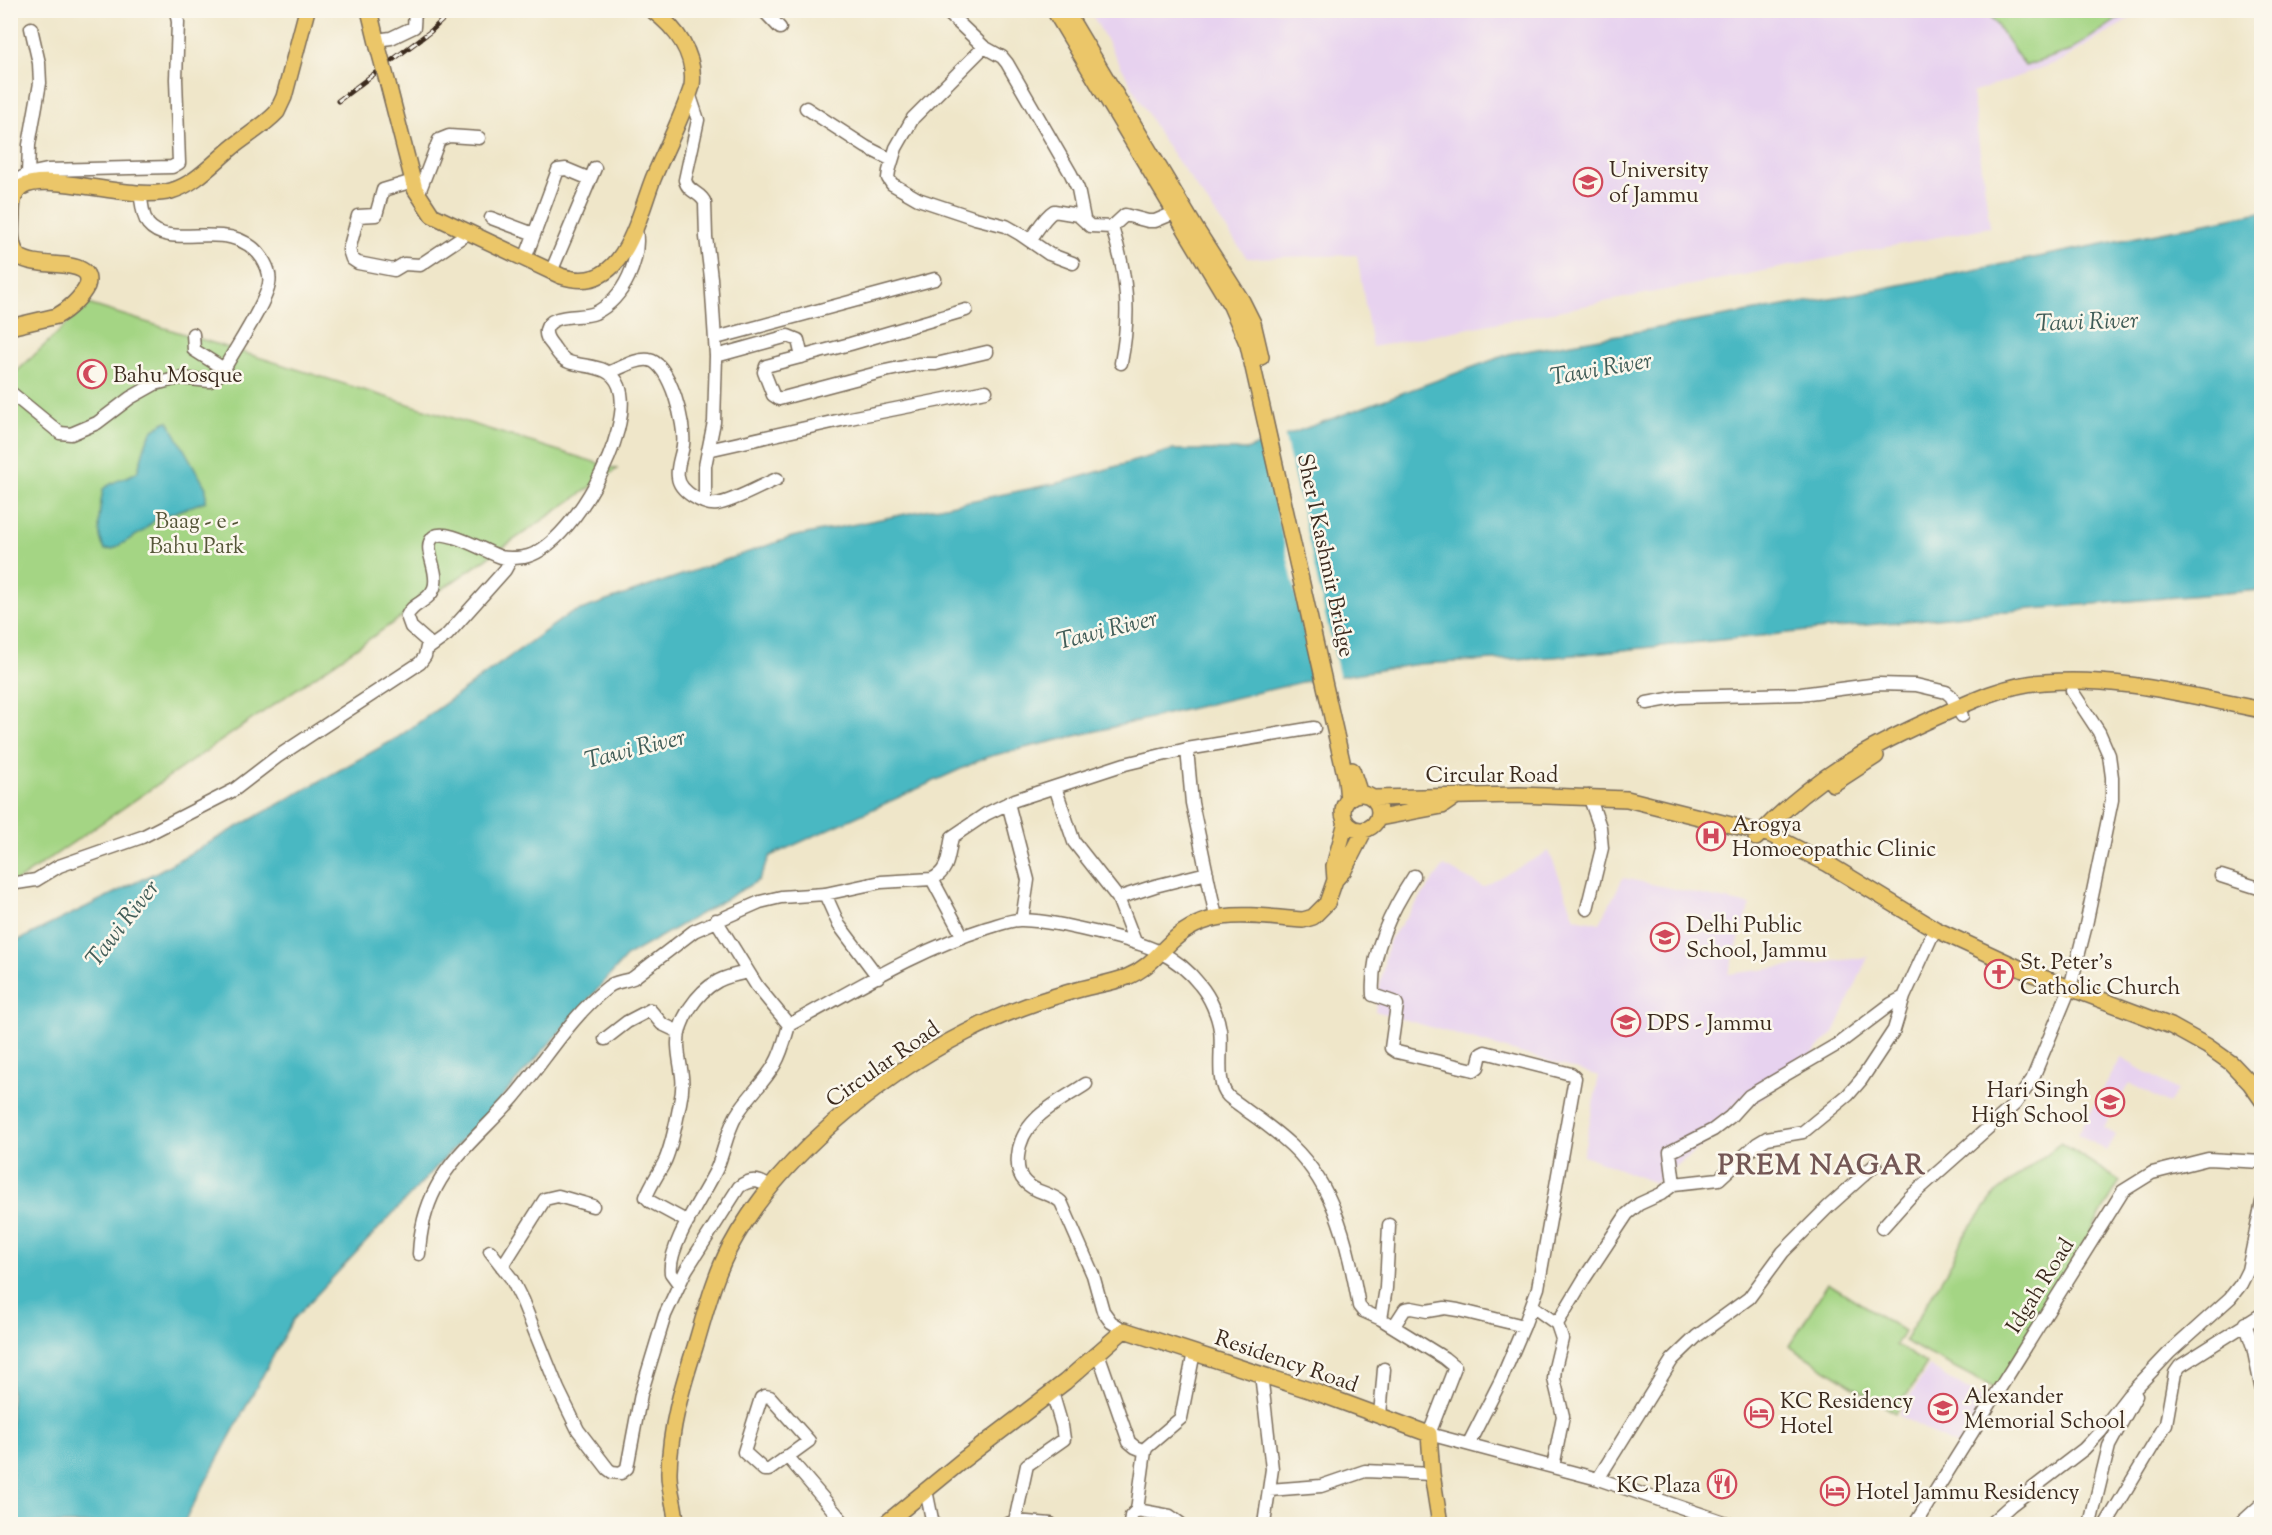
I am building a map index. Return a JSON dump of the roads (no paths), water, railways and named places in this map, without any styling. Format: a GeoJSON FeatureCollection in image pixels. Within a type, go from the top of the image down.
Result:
{"type":"FeatureCollection","features":[{"type":"Feature","properties":{"kind":"main road"},"geometry":{"type":"LineString","coordinates":[[10,327],[57,316],[76,301],[84,291],[88,280],[87,275],[80,269],[41,264],[18,256],[12,246],[12,208],[15,196],[21,188],[33,183],[48,182],[115,192],[140,193],[165,192],[188,184],[274,116],[284,97],[307,10]]}},
{"type":"Feature","properties":{"kind":"main road"},"geometry":{"type":"LineString","coordinates":[[369,10],[416,188],[426,207],[437,219],[551,272],[580,280],[589,280],[599,275],[621,257],[636,229],[654,177],[689,93],[694,71],[692,62],[671,27],[652,10]]}},
{"type":"Feature","properties":{"kind":"main road"},"geometry":{"type":"LineString","coordinates":[[1054,10],[1253,344]]}},
{"type":"Feature","properties":{"kind":"main road"},"geometry":{"type":"LineString","coordinates":[[1065,10],[1196,229],[1242,301],[1253,323],[1253,344]]}},
{"type":"Feature","properties":{"kind":"main road","name":"Sher I Kashmir Bridge"},"geometry":{"type":"LineString","coordinates":[[1253,344],[1350,778],[1360,798]]}},
{"type":"Feature","properties":{"kind":"main road"},"geometry":{"type":"LineString","coordinates":[[1959,712],[1988,694],[2024,684],[2103,681],[2145,686],[2262,710]]}},
{"type":"Feature","properties":{"kind":"main road"},"geometry":{"type":"LineString","coordinates":[[1764,836],[1793,803],[1848,761],[1887,739],[1959,712],[2014,696],[2057,691],[2133,694],[2262,718]]}},
{"type":"Feature","properties":{"kind":"main road","name":"Circular Road"},"geometry":{"type":"LineString","coordinates":[[1360,798],[1439,795],[1455,797],[1589,796],[1611,799],[1628,808],[1788,843],[1828,864],[1935,929],[2030,973],[2147,1016],[2191,1037],[2231,1063],[2262,1100]]}},
{"type":"Feature","properties":{"kind":"main road"},"geometry":{"type":"LineString","coordinates":[[1379,818],[1442,806],[1455,797]]}},
{"type":"Feature","properties":{"kind":"main road"},"geometry":{"type":"LineString","coordinates":[[1360,798],[1379,811],[1379,818],[1373,826],[1364,831],[1344,870],[1335,880],[1334,866],[1346,822],[1343,808],[1360,798]]}},
{"type":"Feature","properties":{"kind":"main road"},"geometry":{"type":"LineString","coordinates":[[1346,822],[1357,830],[1364,831]]}},
{"type":"Feature","properties":{"kind":"main road","name":"Circular Road"},"geometry":{"type":"LineString","coordinates":[[676,1517],[669,1480],[670,1456],[679,1401],[713,1288],[725,1257],[740,1230],[769,1187],[802,1152],[876,1090],[965,1033],[1034,1003],[1126,977],[1151,963],[1187,929],[1202,921],[1234,915],[1303,920],[1313,917],[1327,903],[1335,880]]}},
{"type":"Feature","properties":{"kind":"main road"},"geometry":{"type":"LineString","coordinates":[[885,1524],[1052,1392],[1124,1330]]}},
{"type":"Feature","properties":{"kind":"main road","name":"Residency Road"},"geometry":{"type":"LineString","coordinates":[[1124,1330],[1262,1374],[1429,1434]]}},
{"type":"Feature","properties":{"kind":"main road"},"geometry":{"type":"LineString","coordinates":[[1429,1434],[1432,1474],[1440,1524]]}},
{"type":"Feature","properties":{"kind":"main road"},"geometry":{"type":"LineString","coordinates":[[676,1517],[688,1524]]}},
{"type":"Feature","properties":{"kind":"street"},"geometry":{"type":"LineString","coordinates":[[10,184],[28,174],[67,168],[172,167],[179,163],[176,10]]}},
{"type":"Feature","properties":{"kind":"street"},"geometry":{"type":"LineString","coordinates":[[377,44],[411,29],[416,23],[416,10]]}},
{"type":"Feature","properties":{"kind":"street"},"geometry":{"type":"LineString","coordinates":[[763,10],[780,28]]}},
{"type":"Feature","properties":{"kind":"street"},"geometry":{"type":"LineString","coordinates":[[945,10],[984,47],[1002,57],[1007,63],[1071,174],[1078,189],[1084,219]]}},
{"type":"Feature","properties":{"kind":"street"},"geometry":{"type":"LineString","coordinates":[[28,174],[28,145],[40,83],[31,28]]}},
{"type":"Feature","properties":{"kind":"street"},"geometry":{"type":"LineString","coordinates":[[984,47],[913,118],[892,160],[888,174],[890,181],[906,193],[931,204],[1006,226],[1049,254],[1073,263]]}},
{"type":"Feature","properties":{"kind":"street"},"geometry":{"type":"LineString","coordinates":[[689,93],[698,120],[686,184],[705,203],[705,237],[716,338],[714,422],[705,465],[705,501]]}},
{"type":"Feature","properties":{"kind":"street"},"geometry":{"type":"LineString","coordinates":[[806,108],[866,147],[892,160]]}},
{"type":"Feature","properties":{"kind":"street"},"geometry":{"type":"LineString","coordinates":[[468,233],[420,265],[404,264],[394,270],[358,263],[352,259],[349,250],[358,216],[376,215],[383,190],[416,188],[439,140],[449,136],[479,138]]}},
{"type":"Feature","properties":{"kind":"street"},"geometry":{"type":"LineString","coordinates":[[525,259],[558,170],[566,169],[592,174],[551,272]]}},
{"type":"Feature","properties":{"kind":"street"},"geometry":{"type":"LineString","coordinates":[[10,392],[60,433],[71,434],[97,423],[130,398],[155,384],[179,378],[210,381],[224,369],[267,293],[270,276],[267,267],[252,247],[236,238],[169,234],[152,227],[145,218],[140,193]]}},
{"type":"Feature","properties":{"kind":"street"},"geometry":{"type":"LineString","coordinates":[[1030,240],[1051,212],[1073,213],[1088,224],[1103,227],[1125,215],[1155,221],[1174,213]]}},
{"type":"Feature","properties":{"kind":"street"},"geometry":{"type":"LineString","coordinates":[[491,218],[534,234]]}},
{"type":"Feature","properties":{"kind":"street"},"geometry":{"type":"LineString","coordinates":[[1103,227],[1119,251],[1127,297],[1127,334],[1121,363]]}},
{"type":"Feature","properties":{"kind":"street"},"geometry":{"type":"LineString","coordinates":[[636,229],[639,244],[633,268],[621,290],[595,313],[551,322],[546,332],[547,338],[561,357],[568,361],[610,372],[646,359],[658,363],[670,384],[682,426],[683,445],[678,478],[683,488],[705,501],[718,504],[777,479]]}},
{"type":"Feature","properties":{"kind":"street"},"geometry":{"type":"LineString","coordinates":[[716,338],[935,279]]}},
{"type":"Feature","properties":{"kind":"street"},"geometry":{"type":"LineString","coordinates":[[966,309],[764,367],[764,372],[776,398],[786,398],[885,371],[918,364],[936,364],[987,352]]}},
{"type":"Feature","properties":{"kind":"street"},"geometry":{"type":"LineString","coordinates":[[193,334],[194,350],[224,369]]}},
{"type":"Feature","properties":{"kind":"street"},"geometry":{"type":"LineString","coordinates":[[716,356],[788,336],[798,340],[802,357]]}},
{"type":"Feature","properties":{"kind":"street"},"geometry":{"type":"LineString","coordinates":[[10,884],[36,879],[59,866],[142,837],[234,790],[287,750],[420,663],[429,648],[447,635],[508,564],[547,547],[562,533],[600,477],[612,452],[622,402],[618,382],[610,372]]}},
{"type":"Feature","properties":{"kind":"street"},"geometry":{"type":"LineString","coordinates":[[708,450],[850,418],[986,391]]}},
{"type":"Feature","properties":{"kind":"street"},"geometry":{"type":"LineString","coordinates":[[429,648],[428,642],[411,627],[406,616],[410,609],[430,595],[434,589],[435,568],[428,546],[431,539],[435,535],[450,536],[500,556],[508,564]]}},
{"type":"Feature","properties":{"kind":"street"},"geometry":{"type":"LineString","coordinates":[[1647,703],[1680,697],[1801,694],[1878,684],[1935,688],[1946,692],[1959,712]]}},
{"type":"Feature","properties":{"kind":"street"},"geometry":{"type":"LineString","coordinates":[[1882,1228],[1909,1198],[2015,1104],[2026,1091],[2070,988],[2086,926],[2112,800],[2109,755],[2098,732],[2072,691]]}},
{"type":"Feature","properties":{"kind":"street"},"geometry":{"type":"LineString","coordinates":[[419,1254],[423,1222],[436,1188],[460,1153],[513,1098],[574,1019],[609,986],[633,978],[681,939],[743,908],[774,898],[825,894],[881,882],[932,879],[945,868],[952,837],[986,814],[1008,803],[1055,787],[1125,764],[1187,749],[1314,728]]}},
{"type":"Feature","properties":{"kind":"street"},"geometry":{"type":"LineString","coordinates":[[1187,749],[1190,791],[1216,917]]}},
{"type":"Feature","properties":{"kind":"street"},"geometry":{"type":"LineString","coordinates":[[1055,787],[1077,848],[1119,898],[1135,942]]}},
{"type":"Feature","properties":{"kind":"street"},"geometry":{"type":"LineString","coordinates":[[1587,909],[1602,848],[1600,827],[1589,796]]}},
{"type":"Feature","properties":{"kind":"street"},"geometry":{"type":"LineString","coordinates":[[1008,803],[1028,880],[1022,920]]}},
{"type":"Feature","properties":{"kind":"street"},"geometry":{"type":"LineString","coordinates":[[1119,898],[1207,873]]}},
{"type":"Feature","properties":{"kind":"street"},"geometry":{"type":"LineString","coordinates":[[1414,876],[1391,914],[1376,962],[1373,995],[1397,1005],[1390,1044],[1393,1051],[1474,1070],[1478,1067],[1481,1054],[1485,1052],[1571,1074],[1575,1078],[1538,1288],[1501,1380],[1469,1443]]}},
{"type":"Feature","properties":{"kind":"street"},"geometry":{"type":"LineString","coordinates":[[2221,876],[2262,889]]}},
{"type":"Feature","properties":{"kind":"street"},"geometry":{"type":"LineString","coordinates":[[932,879],[962,936]]}},
{"type":"Feature","properties":{"kind":"street"},"geometry":{"type":"LineString","coordinates":[[825,894],[838,925],[878,977]]}},
{"type":"Feature","properties":{"kind":"street"},"geometry":{"type":"LineString","coordinates":[[717,920],[748,972],[789,1025]]}},
{"type":"Feature","properties":{"kind":"street"},"geometry":{"type":"LineString","coordinates":[[679,1284],[670,1268],[674,1254],[716,1170],[737,1115],[779,1058],[789,1025],[926,951],[962,936],[1022,920],[1066,926],[1135,942],[1162,951],[1189,972],[1202,986],[1220,1029],[1221,1081],[1227,1096],[1293,1147],[1308,1164],[1333,1203],[1341,1223],[1359,1306],[1363,1311],[1394,1326],[1455,1367],[1429,1434]]}},
{"type":"Feature","properties":{"kind":"street"},"geometry":{"type":"LineString","coordinates":[[1557,1324],[1627,1214],[1674,1184],[1719,1179],[1757,1144],[1767,1138],[1797,1133],[1809,1128],[1848,1095],[1894,1030],[1904,998],[1935,929]]}},
{"type":"Feature","properties":{"kind":"street"},"geometry":{"type":"LineString","coordinates":[[688,1222],[646,1197],[665,1161],[673,1138],[683,1089],[678,1047],[679,1032],[686,1014],[712,985],[730,976],[748,972]]}},
{"type":"Feature","properties":{"kind":"street"},"geometry":{"type":"LineString","coordinates":[[1674,1184],[1670,1152],[1713,1130],[1730,1117],[1749,1096],[1838,1044],[1891,1004],[1904,998]]}},
{"type":"Feature","properties":{"kind":"street"},"geometry":{"type":"LineString","coordinates":[[605,1039],[648,1010],[655,1013],[662,1024],[679,1032]]}},
{"type":"Feature","properties":{"kind":"street"},"geometry":{"type":"LineString","coordinates":[[1086,1084],[1029,1125],[1020,1143],[1018,1168],[1026,1184],[1055,1196],[1061,1202],[1093,1275],[1103,1311],[1111,1322],[1124,1330]]}},
{"type":"Feature","properties":{"kind":"street","name":"Idgah Road"},"geometry":{"type":"LineString","coordinates":[[1915,1524],[2123,1191],[2152,1173],[2208,1159],[2262,1162]]}},
{"type":"Feature","properties":{"kind":"street"},"geometry":{"type":"LineString","coordinates":[[1598,1479],[1672,1360],[1697,1336],[1749,1298],[1783,1252],[1876,1164]]}},
{"type":"Feature","properties":{"kind":"street"},"geometry":{"type":"LineString","coordinates":[[490,1251],[522,1300],[558,1389],[578,1430],[608,1469],[618,1474],[627,1468],[641,1394],[665,1315],[679,1284],[696,1252],[739,1187],[744,1183],[756,1181],[763,1182],[769,1187]]}},
{"type":"Feature","properties":{"kind":"street"},"geometry":{"type":"LineString","coordinates":[[502,1267],[545,1199],[558,1196],[593,1206]]}},
{"type":"Feature","properties":{"kind":"street"},"geometry":{"type":"LineString","coordinates":[[1990,1524],[2084,1449],[2128,1396],[2169,1353],[2230,1298],[2241,1284],[2253,1250],[2262,1202]]}},
{"type":"Feature","properties":{"kind":"street"},"geometry":{"type":"LineString","coordinates":[[1381,1320],[1386,1288],[1389,1226]]}},
{"type":"Feature","properties":{"kind":"street"},"geometry":{"type":"LineString","coordinates":[[1532,1305],[1557,1324],[1562,1339],[1555,1368],[1555,1386],[1563,1416],[1553,1467]]}},
{"type":"Feature","properties":{"kind":"street"},"geometry":{"type":"LineString","coordinates":[[1394,1326],[1405,1309],[1427,1311],[1445,1308],[1524,1326]]}},
{"type":"Feature","properties":{"kind":"street"},"geometry":{"type":"LineString","coordinates":[[2106,1524],[2166,1424],[2177,1369],[2184,1362],[2262,1314]]}},
{"type":"Feature","properties":{"kind":"street"},"geometry":{"type":"LineString","coordinates":[[2245,1323],[2253,1347],[2262,1391]]}},
{"type":"Feature","properties":{"kind":"street"},"geometry":{"type":"LineString","coordinates":[[1130,1524],[1131,1516],[1137,1510],[1145,1451],[1180,1418],[1194,1352]]}},
{"type":"Feature","properties":{"kind":"street"},"geometry":{"type":"LineString","coordinates":[[1098,1353],[1129,1442],[1145,1451]]}},
{"type":"Feature","properties":{"kind":"street"},"geometry":{"type":"LineString","coordinates":[[1380,1415],[1384,1369]]}},
{"type":"Feature","properties":{"kind":"street"},"geometry":{"type":"LineString","coordinates":[[1262,1374],[1272,1469],[1264,1524]]}},
{"type":"Feature","properties":{"kind":"street"},"geometry":{"type":"LineString","coordinates":[[2090,1524],[2103,1462],[2109,1446],[2119,1424],[2148,1377]]}},
{"type":"Feature","properties":{"kind":"street"},"geometry":{"type":"LineString","coordinates":[[1051,1524],[1012,1523],[1027,1465],[1064,1440],[1052,1392]]}},
{"type":"Feature","properties":{"kind":"street"},"geometry":{"type":"LineString","coordinates":[[765,1396],[770,1397],[809,1441],[787,1456],[769,1470],[764,1470],[745,1455],[744,1449],[761,1398],[765,1396]]}},
{"type":"Feature","properties":{"kind":"street","name":"Residency Road"},"geometry":{"type":"LineString","coordinates":[[1429,1434],[1598,1479],[1724,1523]]}},
{"type":"Feature","properties":{"kind":"street"},"geometry":{"type":"LineString","coordinates":[[787,1456],[845,1524]]}},
{"type":"Feature","properties":{"kind":"street"},"geometry":{"type":"LineString","coordinates":[[1269,1490],[1321,1486],[1365,1471],[1432,1474]]}},
{"type":"Feature","properties":{"kind":"street"},"geometry":{"type":"LineString","coordinates":[[926,1490],[933,1524]]}},
{"type":"Feature","properties":{"kind":"street"},"geometry":{"type":"LineString","coordinates":[[2240,1524],[2262,1504]]}},
{"type":"Feature","properties":{"kind":"street"},"geometry":{"type":"LineString","coordinates":[[1137,1510],[1170,1516],[1181,1524]]}},
{"type":"Feature","properties":{"kind":"water","name":"Tawi River"},"geometry":{"type":"Polygon","coordinates":[[[2261,212],[2261,590],[1985,613],[1554,657],[1419,664],[1302,682],[987,757],[770,856],[759,880],[627,956],[502,1097],[292,1321],[183,1524],[11,1524],[11,944],[157,872],[397,738],[569,614],[792,537],[1063,482],[1172,450],[1246,450],[1509,354],[1865,292],[2261,212]]]}},
{"type":"Feature","properties":{"kind":"water"},"geometry":{"type":"Polygon","coordinates":[[[168,421],[206,488],[206,501],[156,519],[142,532],[113,549],[105,550],[99,528],[103,489],[137,472],[150,435],[160,424],[168,421]]]}},
{"type":"Feature","properties":{"kind":"railway"},"geometry":{"type":"LineString","coordinates":[[338,101],[431,31],[453,10]]}},
{"type":"Feature","properties":{"kind":"place","name":"University of Jammu"},"geometry":{"type":"Point","coordinates":[1588,182]}},
{"type":"Feature","properties":{"kind":"place","name":"Bahu Mosque"},"geometry":{"type":"Point","coordinates":[92,374]}},
{"type":"Feature","properties":{"kind":"place","name":"Arogya Homoeopathic Clinic"},"geometry":{"type":"Point","coordinates":[1711,836]}},
{"type":"Feature","properties":{"kind":"place","name":"Delhi Public School, Jammu"},"geometry":{"type":"Point","coordinates":[1665,937]}},
{"type":"Feature","properties":{"kind":"place","name":"St. Peter's Catholic Church"},"geometry":{"type":"Point","coordinates":[1999,974]}},
{"type":"Feature","properties":{"kind":"place","name":"DPS - Jammu"},"geometry":{"type":"Point","coordinates":[1626,1022]}},
{"type":"Feature","properties":{"kind":"place","name":"Hari Singh High School"},"geometry":{"type":"Point","coordinates":[2110,1102]}},
{"type":"Feature","properties":{"kind":"place","name":"Alexander Memorial School"},"geometry":{"type":"Point","coordinates":[1943,1408]}},
{"type":"Feature","properties":{"kind":"place","name":"KC Residency Hotel"},"geometry":{"type":"Point","coordinates":[1759,1413]}},
{"type":"Feature","properties":{"kind":"place","name":"KC Plaza"},"geometry":{"type":"Point","coordinates":[1722,1484]}},
{"type":"Feature","properties":{"kind":"place","name":"Hotel Jammu Residency"},"geometry":{"type":"Point","coordinates":[1835,1491]}},
{"type":"Feature","properties":{"kind":"district","name":"PREM NAGAR"},"geometry":{"type":"Point","coordinates":[1822,1164]}},
{"type":"Feature","properties":{"kind":"park label","name":"Baag - e - Bahu Park"},"geometry":{"type":"Point","coordinates":[197,532]}}]}
